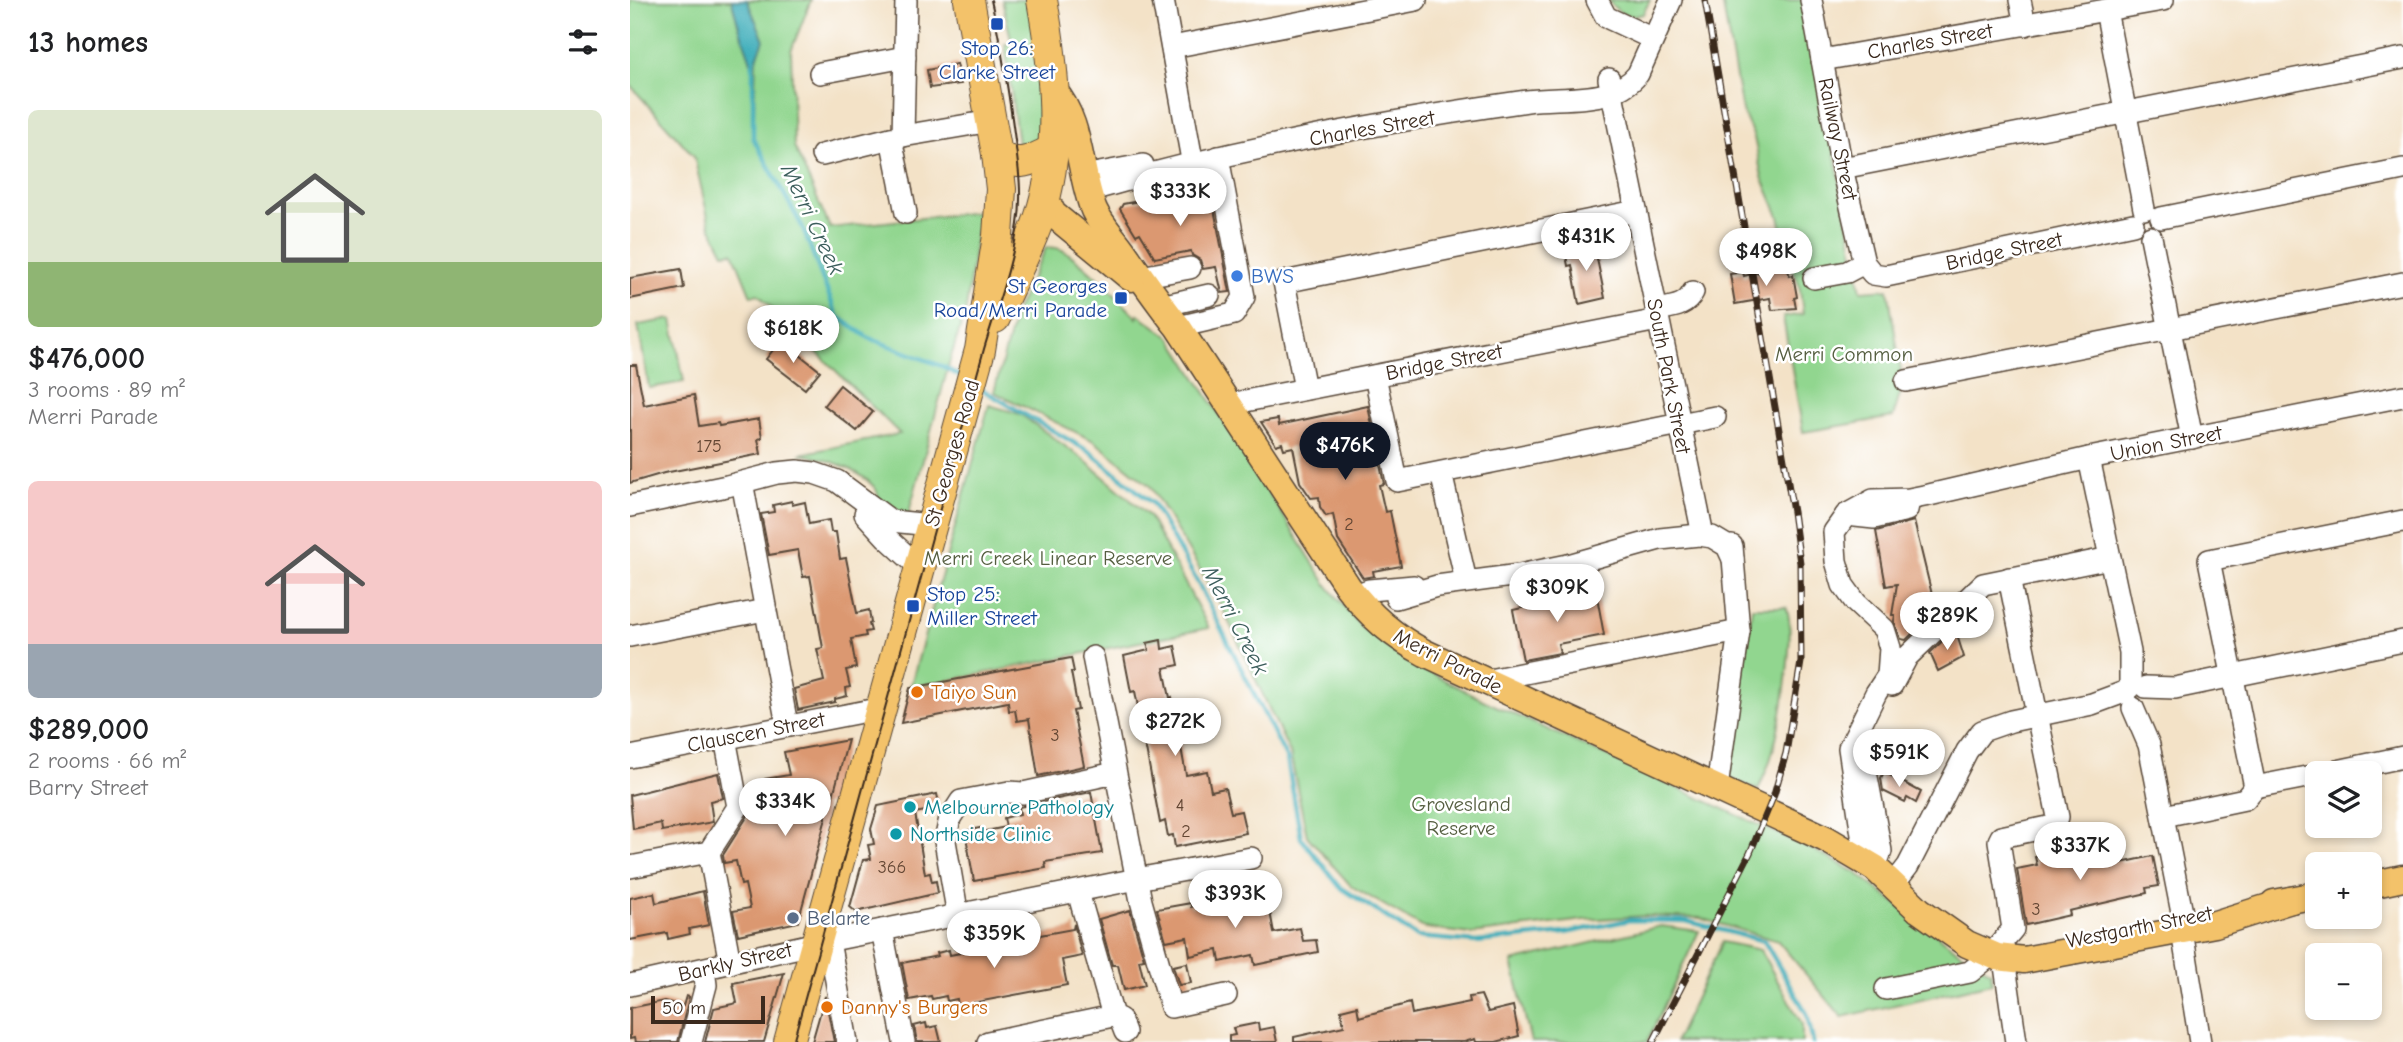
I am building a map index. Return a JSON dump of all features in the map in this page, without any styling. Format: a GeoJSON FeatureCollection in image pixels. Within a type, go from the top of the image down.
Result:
{"type":"FeatureCollection","features":[{"type":"Feature","properties":{"kind":"highway","name":"St Georges Road"},"geometry":{"type":"LineString","coordinates":[[789,1042],[823,942],[882,708],[980,350],[997,241],[1001,189],[969,0]]}},
{"type":"Feature","properties":{"kind":"highway","name":"St Georges Road"},"geometry":{"type":"LineString","coordinates":[[980,350],[1034,232],[1045,198],[1054,149],[1053,90],[1042,0]]}},
{"type":"Feature","properties":{"kind":"highway"},"geometry":{"type":"LineString","coordinates":[[997,154],[1010,162],[1018,163],[1032,160],[1054,149]]}},
{"type":"Feature","properties":{"kind":"highway"},"geometry":{"type":"LineString","coordinates":[[997,154],[1012,180],[1028,193],[1045,198]]}},
{"type":"Feature","properties":{"kind":"highway"},"geometry":{"type":"LineString","coordinates":[[997,241],[1024,205],[1045,198]]}},
{"type":"Feature","properties":{"kind":"main road"},"geometry":{"type":"LineString","coordinates":[[1053,90],[1067,107],[1071,117],[1088,192]]}},
{"type":"Feature","properties":{"kind":"main road","name":"Charles Street"},"geometry":{"type":"LineString","coordinates":[[1045,198],[1088,192]]}},
{"type":"Feature","properties":{"kind":"main road","name":"Merri Parade"},"geometry":{"type":"LineString","coordinates":[[1088,192],[1151,293],[1178,327],[1355,595],[1378,622],[1402,641],[1484,681],[1808,829],[1882,874],[1919,910],[1967,944],[1998,953]]}},
{"type":"Feature","properties":{"kind":"main road","name":"Merri Parade"},"geometry":{"type":"LineString","coordinates":[[1045,198],[1053,214],[1151,293]]}},
{"type":"Feature","properties":{"kind":"main road"},"geometry":{"type":"LineString","coordinates":[[2382,882],[2403,878]]}},
{"type":"Feature","properties":{"kind":"main road","name":"Westgarth Street"},"geometry":{"type":"LineString","coordinates":[[1998,953],[2015,948],[2039,947],[2182,924],[2305,897]]}},
{"type":"Feature","properties":{"kind":"street"},"geometry":{"type":"LineString","coordinates":[[906,0],[905,57],[897,137],[906,213]]}},
{"type":"Feature","properties":{"kind":"street"},"geometry":{"type":"LineString","coordinates":[[1163,0],[1192,160]]}},
{"type":"Feature","properties":{"kind":"street"},"geometry":{"type":"LineString","coordinates":[[1172,47],[1416,0]]}},
{"type":"Feature","properties":{"kind":"street"},"geometry":{"type":"LineString","coordinates":[[1597,0],[1606,17],[1648,37]]}},
{"type":"Feature","properties":{"kind":"street"},"geometry":{"type":"LineString","coordinates":[[1611,85],[1635,78],[1658,0]]}},
{"type":"Feature","properties":{"kind":"street"},"geometry":{"type":"LineString","coordinates":[[1648,37],[1671,0]]}},
{"type":"Feature","properties":{"kind":"street","name":"Railway Street"},"geometry":{"type":"LineString","coordinates":[[1811,0],[1842,168],[1869,269]]}},
{"type":"Feature","properties":{"kind":"street"},"geometry":{"type":"LineString","coordinates":[[2020,0],[2036,15]]}},
{"type":"Feature","properties":{"kind":"street","name":"Charles Street"},"geometry":{"type":"LineString","coordinates":[[1822,60],[2036,15],[2106,10],[2163,0]]}},
{"type":"Feature","properties":{"kind":"street"},"geometry":{"type":"LineString","coordinates":[[2106,10],[2146,217],[2161,230],[2151,237],[2192,438]]}},
{"type":"Feature","properties":{"kind":"street"},"geometry":{"type":"LineString","coordinates":[[820,73],[905,57]]}},
{"type":"Feature","properties":{"kind":"street"},"geometry":{"type":"LineString","coordinates":[[1842,168],[2403,58]]}},
{"type":"Feature","properties":{"kind":"street","name":"Charles Street"},"geometry":{"type":"LineString","coordinates":[[1088,192],[1129,167],[1218,156],[1527,101],[1596,95],[1611,85]]}},
{"type":"Feature","properties":{"kind":"street","name":"South Park Street"},"geometry":{"type":"LineString","coordinates":[[1611,85],[1702,529]]}},
{"type":"Feature","properties":{"kind":"street"},"geometry":{"type":"LineString","coordinates":[[822,155],[897,137],[990,121]]}},
{"type":"Feature","properties":{"kind":"street"},"geometry":{"type":"LineString","coordinates":[[1178,327],[1234,314],[1244,297],[1218,156]]}},
{"type":"Feature","properties":{"kind":"street","name":"Charles Street"},"geometry":{"type":"LineString","coordinates":[[1088,192],[1218,156]]}},
{"type":"Feature","properties":{"kind":"street","name":"Bridge Street"},"geometry":{"type":"LineString","coordinates":[[1814,278],[1869,269],[1886,276],[2146,217],[2403,169]]}},
{"type":"Feature","properties":{"kind":"street"},"geometry":{"type":"LineString","coordinates":[[1305,389],[1284,282],[1636,211]]}},
{"type":"Feature","properties":{"kind":"street"},"geometry":{"type":"LineString","coordinates":[[1151,293],[1190,268]]}},
{"type":"Feature","properties":{"kind":"street"},"geometry":{"type":"LineString","coordinates":[[1906,381],[2403,283]]}},
{"type":"Feature","properties":{"kind":"street","name":"Bridge Street"},"geometry":{"type":"LineString","coordinates":[[1230,404],[1376,376],[1657,315],[1689,300],[1693,292]]}},
{"type":"Feature","properties":{"kind":"street"},"geometry":{"type":"LineString","coordinates":[[1151,293],[1209,295]]}},
{"type":"Feature","properties":{"kind":"street"},"geometry":{"type":"LineString","coordinates":[[1376,376],[1397,481],[1715,417]]}},
{"type":"Feature","properties":{"kind":"street","name":"Union Street"},"geometry":{"type":"LineString","coordinates":[[1882,874],[1862,835],[1849,752],[1876,693],[1888,675],[1890,648],[1884,629],[1848,594],[1837,568],[1834,532],[1846,515],[1876,499],[1919,497],[2089,458],[2403,396]]}},
{"type":"Feature","properties":{"kind":"street"},"geometry":{"type":"LineString","coordinates":[[2089,458],[2164,816],[2200,1042]]}},
{"type":"Feature","properties":{"kind":"street"},"geometry":{"type":"LineString","coordinates":[[630,506],[735,486],[782,472],[814,473],[844,485],[891,521],[932,526]]}},
{"type":"Feature","properties":{"kind":"street"},"geometry":{"type":"LineString","coordinates":[[1441,473],[1466,581]]}},
{"type":"Feature","properties":{"kind":"street"},"geometry":{"type":"LineString","coordinates":[[735,486],[789,482],[835,494],[862,511],[920,568]]}},
{"type":"Feature","properties":{"kind":"street"},"geometry":{"type":"LineString","coordinates":[[735,486],[765,610],[787,726]]}},
{"type":"Feature","properties":{"kind":"street"},"geometry":{"type":"LineString","coordinates":[[2255,787],[2209,560],[2403,522]]}},
{"type":"Feature","properties":{"kind":"street"},"geometry":{"type":"LineString","coordinates":[[1355,595],[1369,590],[1437,586],[1534,573],[1660,539],[1686,526],[1702,529],[1711,525],[1726,534],[1732,544],[1739,631],[1717,788]]}},
{"type":"Feature","properties":{"kind":"street"},"geometry":{"type":"LineString","coordinates":[[1882,874],[1881,851],[1861,746],[1909,654],[1981,586],[2110,558]]}},
{"type":"Feature","properties":{"kind":"street"},"geometry":{"type":"LineString","coordinates":[[1886,989],[1970,972],[1998,953],[2013,929],[1999,841],[2001,837],[2053,826],[2058,817],[2009,578]]}},
{"type":"Feature","properties":{"kind":"street"},"geometry":{"type":"LineString","coordinates":[[1396,598],[1437,586]]}},
{"type":"Feature","properties":{"kind":"street"},"geometry":{"type":"LineString","coordinates":[[630,636],[765,610]]}},
{"type":"Feature","properties":{"kind":"street"},"geometry":{"type":"LineString","coordinates":[[1484,681],[1739,631]]}},
{"type":"Feature","properties":{"kind":"street"},"geometry":{"type":"LineString","coordinates":[[1882,874],[1915,851],[1975,738],[1993,726],[2403,641]]}},
{"type":"Feature","properties":{"kind":"street"},"geometry":{"type":"LineString","coordinates":[[1093,657],[1141,901],[1171,1007],[1226,995]]}},
{"type":"Feature","properties":{"kind":"street","name":"Clauscen Street"},"geometry":{"type":"LineString","coordinates":[[630,757],[882,708]]}},
{"type":"Feature","properties":{"kind":"street"},"geometry":{"type":"LineString","coordinates":[[725,738],[738,807],[709,852],[730,963]]}},
{"type":"Feature","properties":{"kind":"street"},"geometry":{"type":"LineString","coordinates":[[2382,761],[2403,757]]}},
{"type":"Feature","properties":{"kind":"street"},"geometry":{"type":"LineString","coordinates":[[958,916],[945,841],[950,818],[961,801],[1009,792],[1023,793],[1115,773]]}},
{"type":"Feature","properties":{"kind":"street"},"geometry":{"type":"LineString","coordinates":[[2164,816],[2245,799],[2255,787],[2305,777]]}},
{"type":"Feature","properties":{"kind":"street"},"geometry":{"type":"LineString","coordinates":[[630,867],[709,852]]}},
{"type":"Feature","properties":{"kind":"street","name":"Barkly Street"},"geometry":{"type":"LineString","coordinates":[[630,985],[823,942],[1251,858]]}},
{"type":"Feature","properties":{"kind":"street"},"geometry":{"type":"LineString","coordinates":[[988,1042],[1119,1024],[1078,892]]}},
{"type":"Feature","properties":{"kind":"street"},"geometry":{"type":"LineString","coordinates":[[882,930],[904,1042]]}},
{"type":"Feature","properties":{"kind":"street"},"geometry":{"type":"LineString","coordinates":[[823,942],[847,1042]]}},
{"type":"Feature","properties":{"kind":"street"},"geometry":{"type":"LineString","coordinates":[[1998,953],[2016,1042]]}},
{"type":"Feature","properties":{"kind":"street"},"geometry":{"type":"LineString","coordinates":[[691,1042],[706,985],[704,969]]}},
{"type":"Feature","properties":{"kind":"green space"},"geometry":{"type":"Polygon","coordinates":[[[630,0],[744,0],[752,33],[754,117],[757,37],[747,0],[811,0],[791,51],[794,146],[830,228],[979,212],[966,309],[908,516],[881,509],[876,490],[860,475],[830,461],[800,454],[900,434],[758,294],[751,296],[733,252],[724,253],[710,226],[694,156],[630,85],[630,0]]]}},
{"type":"Feature","properties":{"kind":"green space"},"geometry":{"type":"Polygon","coordinates":[[[1002,0],[1031,0],[1042,58],[1038,142],[1019,152],[1005,44],[1012,43],[1002,0]]]}},
{"type":"Feature","properties":{"kind":"green space"},"geometry":{"type":"Polygon","coordinates":[[[1608,0],[1650,0],[1643,14],[1632,16],[1619,11],[1608,0]]]}},
{"type":"Feature","properties":{"kind":"green space","name":"Merri Common"},"geometry":{"type":"Polygon","coordinates":[[[1722,0],[1805,0],[1861,291],[1888,289],[1903,384],[1893,417],[1803,432],[1783,317],[1803,314],[1800,290],[1791,269],[1779,216],[1762,177],[1754,137],[1742,111],[1722,0]]]}},
{"type":"Feature","properties":{"kind":"green space","name":"Grovesland Reserve"},"geometry":{"type":"Polygon","coordinates":[[[1046,248],[1058,248],[1080,262],[1137,318],[1138,314],[1171,338],[1327,585],[1361,627],[1423,669],[1485,701],[1810,848],[1855,872],[1958,951],[1991,972],[1992,983],[1842,1017],[1778,941],[1700,918],[1645,916],[1584,920],[1471,934],[1424,928],[1351,886],[1307,836],[1290,753],[1221,605],[1150,486],[1094,441],[994,392],[1017,308],[1046,248]]]}},
{"type":"Feature","properties":{"kind":"green space"},"geometry":{"type":"Polygon","coordinates":[[[672,319],[684,382],[649,388],[638,325],[672,319]]]}},
{"type":"Feature","properties":{"kind":"green space","name":"Merri Creek Linear Reserve"},"geometry":{"type":"Polygon","coordinates":[[[989,405],[1020,414],[1083,459],[1149,516],[1209,628],[910,688],[989,405]]]}},
{"type":"Feature","properties":{"kind":"green space"},"geometry":{"type":"Polygon","coordinates":[[[1752,607],[1786,607],[1790,636],[1779,723],[1771,758],[1758,790],[1728,778],[1752,607]]]}},
{"type":"Feature","properties":{"kind":"green space"},"geometry":{"type":"Polygon","coordinates":[[[1661,926],[1699,931],[1647,1042],[1531,1042],[1512,962],[1661,926]]]}},
{"type":"Feature","properties":{"kind":"green space"},"geometry":{"type":"Polygon","coordinates":[[[1722,942],[1760,950],[1802,1024],[1802,1042],[1675,1042],[1722,942]]]}},
{"type":"Feature","properties":{"kind":"water"},"geometry":{"type":"Polygon","coordinates":[[[732,0],[747,0],[764,40],[753,68],[739,26],[732,0]]]}},
{"type":"Feature","properties":{"kind":"building"},"geometry":{"type":"Polygon","coordinates":[[[957,64],[961,84],[930,88],[927,70],[957,64]]]}},
{"type":"Feature","properties":{"kind":"building"},"geometry":{"type":"Polygon","coordinates":[[[1210,188],[1230,292],[1222,293],[1216,267],[1203,269],[1200,260],[1192,255],[1191,251],[1155,258],[1140,233],[1136,235],[1120,209],[1123,204],[1210,188]]]}},
{"type":"Feature","properties":{"kind":"building"},"geometry":{"type":"Polygon","coordinates":[[[1594,244],[1605,298],[1579,304],[1572,265],[1568,266],[1565,250],[1594,244]]]}},
{"type":"Feature","properties":{"kind":"building"},"geometry":{"type":"Polygon","coordinates":[[[1786,265],[1790,276],[1793,275],[1796,308],[1772,310],[1770,298],[1735,304],[1730,274],[1743,272],[1744,276],[1786,265]]]}},
{"type":"Feature","properties":{"kind":"building"},"geometry":{"type":"Polygon","coordinates":[[[681,269],[684,288],[630,299],[630,278],[681,269]]]}},
{"type":"Feature","properties":{"kind":"building"},"geometry":{"type":"Polygon","coordinates":[[[781,340],[820,371],[805,389],[766,359],[781,340]]]}},
{"type":"Feature","properties":{"kind":"building"},"geometry":{"type":"Polygon","coordinates":[[[630,365],[636,365],[644,405],[694,395],[699,426],[718,423],[719,426],[759,419],[762,438],[758,439],[761,454],[664,473],[630,483],[630,365]]]}},
{"type":"Feature","properties":{"kind":"building"},"geometry":{"type":"Polygon","coordinates":[[[840,385],[873,412],[857,431],[824,405],[840,385]]]}},
{"type":"Feature","properties":{"kind":"building"},"geometry":{"type":"Polygon","coordinates":[[[1368,406],[1384,484],[1379,485],[1385,512],[1390,511],[1401,566],[1373,571],[1374,576],[1363,578],[1338,540],[1333,514],[1326,516],[1320,507],[1319,497],[1311,498],[1300,482],[1293,447],[1284,449],[1282,443],[1276,445],[1261,422],[1278,419],[1279,425],[1368,406]]]}},
{"type":"Feature","properties":{"kind":"building"},"geometry":{"type":"Polygon","coordinates":[[[792,501],[792,505],[805,502],[809,524],[829,520],[831,532],[836,532],[840,559],[846,558],[857,613],[869,610],[871,623],[871,631],[865,632],[866,636],[851,639],[856,668],[846,670],[850,687],[846,688],[847,696],[835,699],[835,702],[798,710],[794,689],[824,681],[817,649],[823,648],[810,576],[803,577],[798,550],[769,555],[761,514],[774,512],[773,505],[792,501]]]}},
{"type":"Feature","properties":{"kind":"building"},"geometry":{"type":"Polygon","coordinates":[[[1914,521],[1934,603],[1932,614],[1906,640],[1901,639],[1894,621],[1895,615],[1892,615],[1897,584],[1886,586],[1876,531],[1914,521]]]}},
{"type":"Feature","properties":{"kind":"building"},"geometry":{"type":"Polygon","coordinates":[[[1596,591],[1604,635],[1558,644],[1560,653],[1523,660],[1513,610],[1596,591]]]}},
{"type":"Feature","properties":{"kind":"building"},"geometry":{"type":"Polygon","coordinates":[[[1955,629],[1964,657],[1938,671],[1930,653],[1955,629]]]}},
{"type":"Feature","properties":{"kind":"building"},"geometry":{"type":"Polygon","coordinates":[[[1161,640],[1162,649],[1175,646],[1179,665],[1164,668],[1186,775],[1207,771],[1211,791],[1225,788],[1231,813],[1241,811],[1246,833],[1175,847],[1173,835],[1168,836],[1165,821],[1160,823],[1135,691],[1131,692],[1124,656],[1149,650],[1147,643],[1161,640]]]}},
{"type":"Feature","properties":{"kind":"building"},"geometry":{"type":"Polygon","coordinates":[[[1071,658],[1078,710],[1073,711],[1084,766],[1038,776],[1029,719],[1017,721],[1015,710],[1009,711],[1008,702],[901,723],[910,688],[1071,658]]]}},
{"type":"Feature","properties":{"kind":"building"},"geometry":{"type":"Polygon","coordinates":[[[848,740],[831,803],[824,805],[826,818],[798,922],[738,935],[733,911],[750,908],[736,861],[724,863],[723,855],[749,814],[750,808],[762,805],[759,787],[765,779],[789,775],[784,752],[848,740]]]}},
{"type":"Feature","properties":{"kind":"building"},"geometry":{"type":"Polygon","coordinates":[[[1884,772],[1921,792],[1916,803],[1907,798],[1905,802],[1883,791],[1881,778],[1884,772]]]}},
{"type":"Feature","properties":{"kind":"building"},"geometry":{"type":"Polygon","coordinates":[[[718,773],[723,798],[710,801],[713,822],[662,831],[661,823],[633,829],[630,795],[718,773]]]}},
{"type":"Feature","properties":{"kind":"building"},"geometry":{"type":"Polygon","coordinates":[[[1091,792],[1102,853],[1045,862],[1046,868],[974,881],[965,831],[980,828],[981,832],[1006,827],[1004,818],[1020,814],[1019,807],[1091,792]]]}},
{"type":"Feature","properties":{"kind":"building"},"geometry":{"type":"Polygon","coordinates":[[[937,794],[940,808],[915,813],[925,874],[930,873],[932,882],[936,881],[938,893],[856,912],[850,907],[863,860],[871,859],[868,845],[874,844],[871,829],[878,806],[937,794]]]}},
{"type":"Feature","properties":{"kind":"building"},"geometry":{"type":"Polygon","coordinates":[[[2087,841],[2089,850],[2096,849],[2099,863],[2120,858],[2121,863],[2153,856],[2159,886],[2146,888],[2147,893],[2069,911],[2070,915],[2026,925],[2017,869],[2037,865],[2035,857],[2068,851],[2067,845],[2087,841]]]}},
{"type":"Feature","properties":{"kind":"building"},"geometry":{"type":"Polygon","coordinates":[[[1265,885],[1274,933],[1300,928],[1303,941],[1316,940],[1318,952],[1255,965],[1253,955],[1220,962],[1218,950],[1190,956],[1187,937],[1166,941],[1157,909],[1191,903],[1191,907],[1203,904],[1204,907],[1242,899],[1240,890],[1265,885]]]}},
{"type":"Feature","properties":{"kind":"building"},"geometry":{"type":"Polygon","coordinates":[[[703,891],[709,925],[689,929],[690,934],[668,939],[667,933],[630,940],[630,898],[654,893],[656,903],[703,891]]]}},
{"type":"Feature","properties":{"kind":"building"},"geometry":{"type":"Polygon","coordinates":[[[1130,910],[1144,959],[1139,960],[1145,985],[1124,990],[1118,965],[1112,965],[1099,919],[1130,910]]]}},
{"type":"Feature","properties":{"kind":"building"},"geometry":{"type":"Polygon","coordinates":[[[1074,924],[1082,956],[1062,960],[1067,985],[972,1003],[973,1008],[959,1011],[957,999],[947,1001],[946,996],[909,1000],[902,963],[938,956],[937,953],[949,950],[950,955],[1006,944],[1005,940],[1017,937],[1016,934],[1028,932],[1029,937],[1073,929],[1074,924]]]}},
{"type":"Feature","properties":{"kind":"building"},"geometry":{"type":"Polygon","coordinates":[[[1187,963],[1191,983],[1179,985],[1173,966],[1187,963]]]}},
{"type":"Feature","properties":{"kind":"building"},"geometry":{"type":"Polygon","coordinates":[[[784,973],[764,1042],[705,1042],[714,1008],[737,1003],[733,983],[784,973]]]}},
{"type":"Feature","properties":{"kind":"building"},"geometry":{"type":"Polygon","coordinates":[[[1481,995],[1488,1012],[1513,1006],[1519,1036],[1496,1042],[1476,1042],[1475,1039],[1464,1042],[1294,1042],[1294,1037],[1344,1026],[1341,1010],[1357,1006],[1359,1017],[1410,1003],[1412,1014],[1470,1002],[1469,997],[1481,995]]]}},
{"type":"Feature","properties":{"kind":"building"},"geometry":{"type":"Polygon","coordinates":[[[686,996],[689,997],[678,1042],[635,1042],[634,1038],[630,1039],[630,1008],[664,1001],[683,1006],[686,996]]]}},
{"type":"Feature","properties":{"kind":"building"},"geometry":{"type":"Polygon","coordinates":[[[825,996],[834,1042],[812,1042],[818,1021],[825,996]]]}},
{"type":"Feature","properties":{"kind":"building"},"geometry":{"type":"Polygon","coordinates":[[[926,1023],[927,1028],[937,1026],[941,1042],[917,1042],[914,1026],[926,1023]]]}},
{"type":"Feature","properties":{"kind":"building"},"geometry":{"type":"Polygon","coordinates":[[[1258,1023],[1259,1030],[1274,1027],[1277,1042],[1229,1042],[1229,1036],[1235,1035],[1233,1028],[1258,1023]]]}},
{"type":"Feature","properties":{"kind":"waterway","name":"Merri Creek"},"geometry":{"type":"LineString","coordinates":[[753,63],[753,138],[802,226],[837,316],[869,338],[944,367],[961,377]]}},
{"type":"Feature","properties":{"kind":"waterway","name":"Merri Creek"},"geometry":{"type":"LineString","coordinates":[[981,389],[1090,452],[1153,504],[1198,583],[1287,759],[1301,838],[1340,887],[1417,937],[1476,942],[1565,933],[1630,920],[1686,921],[1764,941],[1807,1014],[1813,1042]]}},
{"type":"Feature","properties":{"kind":"tram line"},"geometry":{"type":"LineString","coordinates":[[793,1042],[1015,240],[1020,201],[1018,167],[1007,83],[991,0]]}},
{"type":"Feature","properties":{"kind":"railway"},"geometry":{"type":"LineString","coordinates":[[1653,1042],[1750,853],[1774,795],[1786,753],[1801,662],[1800,563],[1793,512],[1705,0]]}},
{"type":"Feature","properties":{"kind":"place","name":"Stop 26: Clarke Street"},"geometry":{"type":"Point","coordinates":[997,24]}},
{"type":"Feature","properties":{"kind":"place","name":"BWS"},"geometry":{"type":"Point","coordinates":[1237,276]}},
{"type":"Feature","properties":{"kind":"place","name":"St Georges Road/Merri Parade"},"geometry":{"type":"Point","coordinates":[1121,298]}},
{"type":"Feature","properties":{"kind":"place","name":"Stop 25: Miller Street"},"geometry":{"type":"Point","coordinates":[913,606]}},
{"type":"Feature","properties":{"kind":"place","name":"Taiyo Sun"},"geometry":{"type":"Point","coordinates":[917,692]}},
{"type":"Feature","properties":{"kind":"place","name":"Melbourne Pathology"},"geometry":{"type":"Point","coordinates":[910,807]}},
{"type":"Feature","properties":{"kind":"place","name":"Northside Clinic"},"geometry":{"type":"Point","coordinates":[896,834]}},
{"type":"Feature","properties":{"kind":"place","name":"Belarte"},"geometry":{"type":"Point","coordinates":[793,918]}},
{"type":"Feature","properties":{"kind":"place","name":"Danny's Burgers"},"geometry":{"type":"Point","coordinates":[827,1007]}}]}
